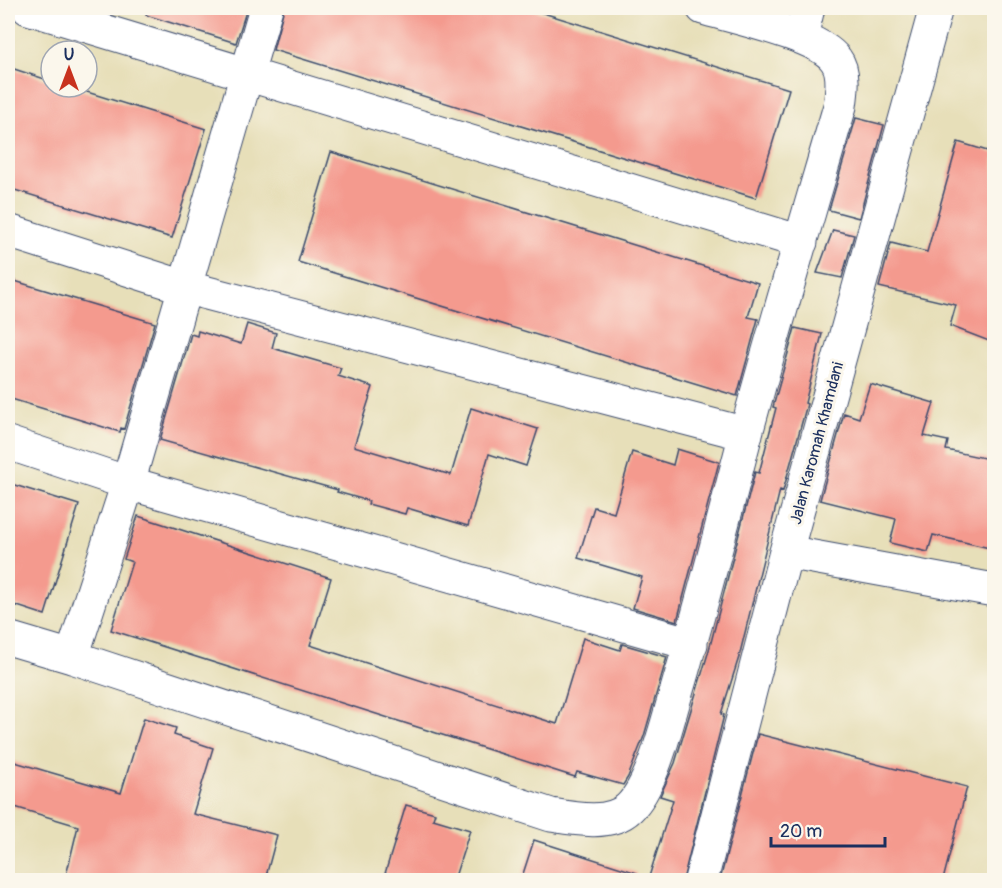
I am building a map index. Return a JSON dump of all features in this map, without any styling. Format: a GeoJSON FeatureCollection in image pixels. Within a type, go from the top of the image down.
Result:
{"type":"FeatureCollection","features":[{"type":"Feature","properties":{"kind":"street"},"geometry":{"type":"LineString","coordinates":[[28,8],[801,242]]}},
{"type":"Feature","properties":{"kind":"street"},"geometry":{"type":"LineString","coordinates":[[72,657],[128,483],[266,8]]}},
{"type":"Feature","properties":{"kind":"street"},"geometry":{"type":"LineString","coordinates":[[8,638],[551,815],[576,820],[609,818],[629,808],[644,787],[658,751],[690,644],[746,434],[840,106],[842,87],[838,62],[805,22],[702,8]]}},
{"type":"Feature","properties":{"kind":"street","name":"Jalan Karomah Khamdani"},"geometry":{"type":"LineString","coordinates":[[701,880],[786,552],[936,8]]}},
{"type":"Feature","properties":{"kind":"street"},"geometry":{"type":"LineString","coordinates":[[8,231],[184,287],[746,434]]}},
{"type":"Feature","properties":{"kind":"street"},"geometry":{"type":"LineString","coordinates":[[8,443],[128,483],[690,644]]}},
{"type":"Feature","properties":{"kind":"street"},"geometry":{"type":"LineString","coordinates":[[786,552],[994,590]]}},
{"type":"Feature","properties":{"kind":"building"},"geometry":{"type":"Polygon","coordinates":[[[148,8],[247,8],[236,43],[146,15],[148,8]]]}},
{"type":"Feature","properties":{"kind":"building"},"geometry":{"type":"Polygon","coordinates":[[[284,8],[527,8],[789,89],[756,198],[273,50],[284,8]]]}},
{"type":"Feature","properties":{"kind":"building"},"geometry":{"type":"Polygon","coordinates":[[[8,67],[39,77],[39,99],[99,99],[99,96],[206,129],[172,238],[8,188],[8,67]]]}},
{"type":"Feature","properties":{"kind":"building"},"geometry":{"type":"Polygon","coordinates":[[[856,118],[884,125],[859,218],[829,210],[856,118]]]}},
{"type":"Feature","properties":{"kind":"building"},"geometry":{"type":"Polygon","coordinates":[[[958,142],[994,153],[994,343],[950,326],[956,305],[879,287],[891,243],[927,252],[958,142]]]}},
{"type":"Feature","properties":{"kind":"building"},"geometry":{"type":"Polygon","coordinates":[[[331,152],[758,283],[748,317],[758,319],[737,396],[298,262],[331,152]]]}},
{"type":"Feature","properties":{"kind":"building"},"geometry":{"type":"Polygon","coordinates":[[[833,230],[854,235],[842,278],[817,273],[833,230]]]}},
{"type":"Feature","properties":{"kind":"building"},"geometry":{"type":"Polygon","coordinates":[[[8,279],[155,323],[124,429],[121,428],[120,432],[8,398],[8,279]]]}},
{"type":"Feature","properties":{"kind":"building"},"geometry":{"type":"Polygon","coordinates":[[[247,324],[276,333],[272,348],[341,368],[338,376],[373,387],[354,446],[451,475],[471,408],[538,429],[526,466],[489,454],[468,526],[407,508],[405,514],[368,504],[369,501],[337,492],[338,490],[160,440],[191,334],[197,336],[198,331],[241,344],[247,324]]]}},
{"type":"Feature","properties":{"kind":"building"},"geometry":{"type":"Polygon","coordinates":[[[795,328],[822,334],[805,403],[807,404],[783,491],[780,490],[739,657],[721,714],[724,715],[683,880],[648,880],[673,800],[660,796],[675,763],[709,650],[755,472],[759,473],[776,408],[773,407],[795,328]]]}},
{"type":"Feature","properties":{"kind":"building"},"geometry":{"type":"Polygon","coordinates":[[[870,384],[934,403],[924,436],[948,441],[946,450],[994,460],[994,549],[933,535],[928,552],[890,543],[896,519],[820,500],[844,413],[859,418],[870,384]]]}},
{"type":"Feature","properties":{"kind":"building"},"geometry":{"type":"Polygon","coordinates":[[[677,449],[719,462],[677,621],[633,608],[642,577],[578,558],[594,507],[614,513],[632,452],[673,465],[677,449]]]}},
{"type":"Feature","properties":{"kind":"building"},"geometry":{"type":"Polygon","coordinates":[[[8,483],[79,505],[45,615],[8,603],[8,483]]]}},
{"type":"Feature","properties":{"kind":"building"},"geometry":{"type":"Polygon","coordinates":[[[138,516],[331,578],[310,645],[557,724],[583,638],[620,650],[622,644],[667,657],[644,736],[628,777],[623,785],[577,772],[575,777],[111,630],[132,562],[124,559],[138,516]]]}},
{"type":"Feature","properties":{"kind":"building"},"geometry":{"type":"Polygon","coordinates":[[[144,718],[176,728],[174,735],[213,748],[193,814],[277,835],[265,880],[65,880],[78,826],[8,805],[8,760],[121,793],[144,718]]]}},
{"type":"Feature","properties":{"kind":"building"},"geometry":{"type":"Polygon","coordinates":[[[758,734],[967,787],[943,880],[720,880],[758,734]]]}},
{"type":"Feature","properties":{"kind":"building"},"geometry":{"type":"Polygon","coordinates":[[[406,805],[435,813],[433,819],[470,830],[454,880],[383,880],[406,805]]]}},
{"type":"Feature","properties":{"kind":"building"},"geometry":{"type":"Polygon","coordinates":[[[534,840],[637,873],[636,880],[521,880],[534,840]]]}}]}
